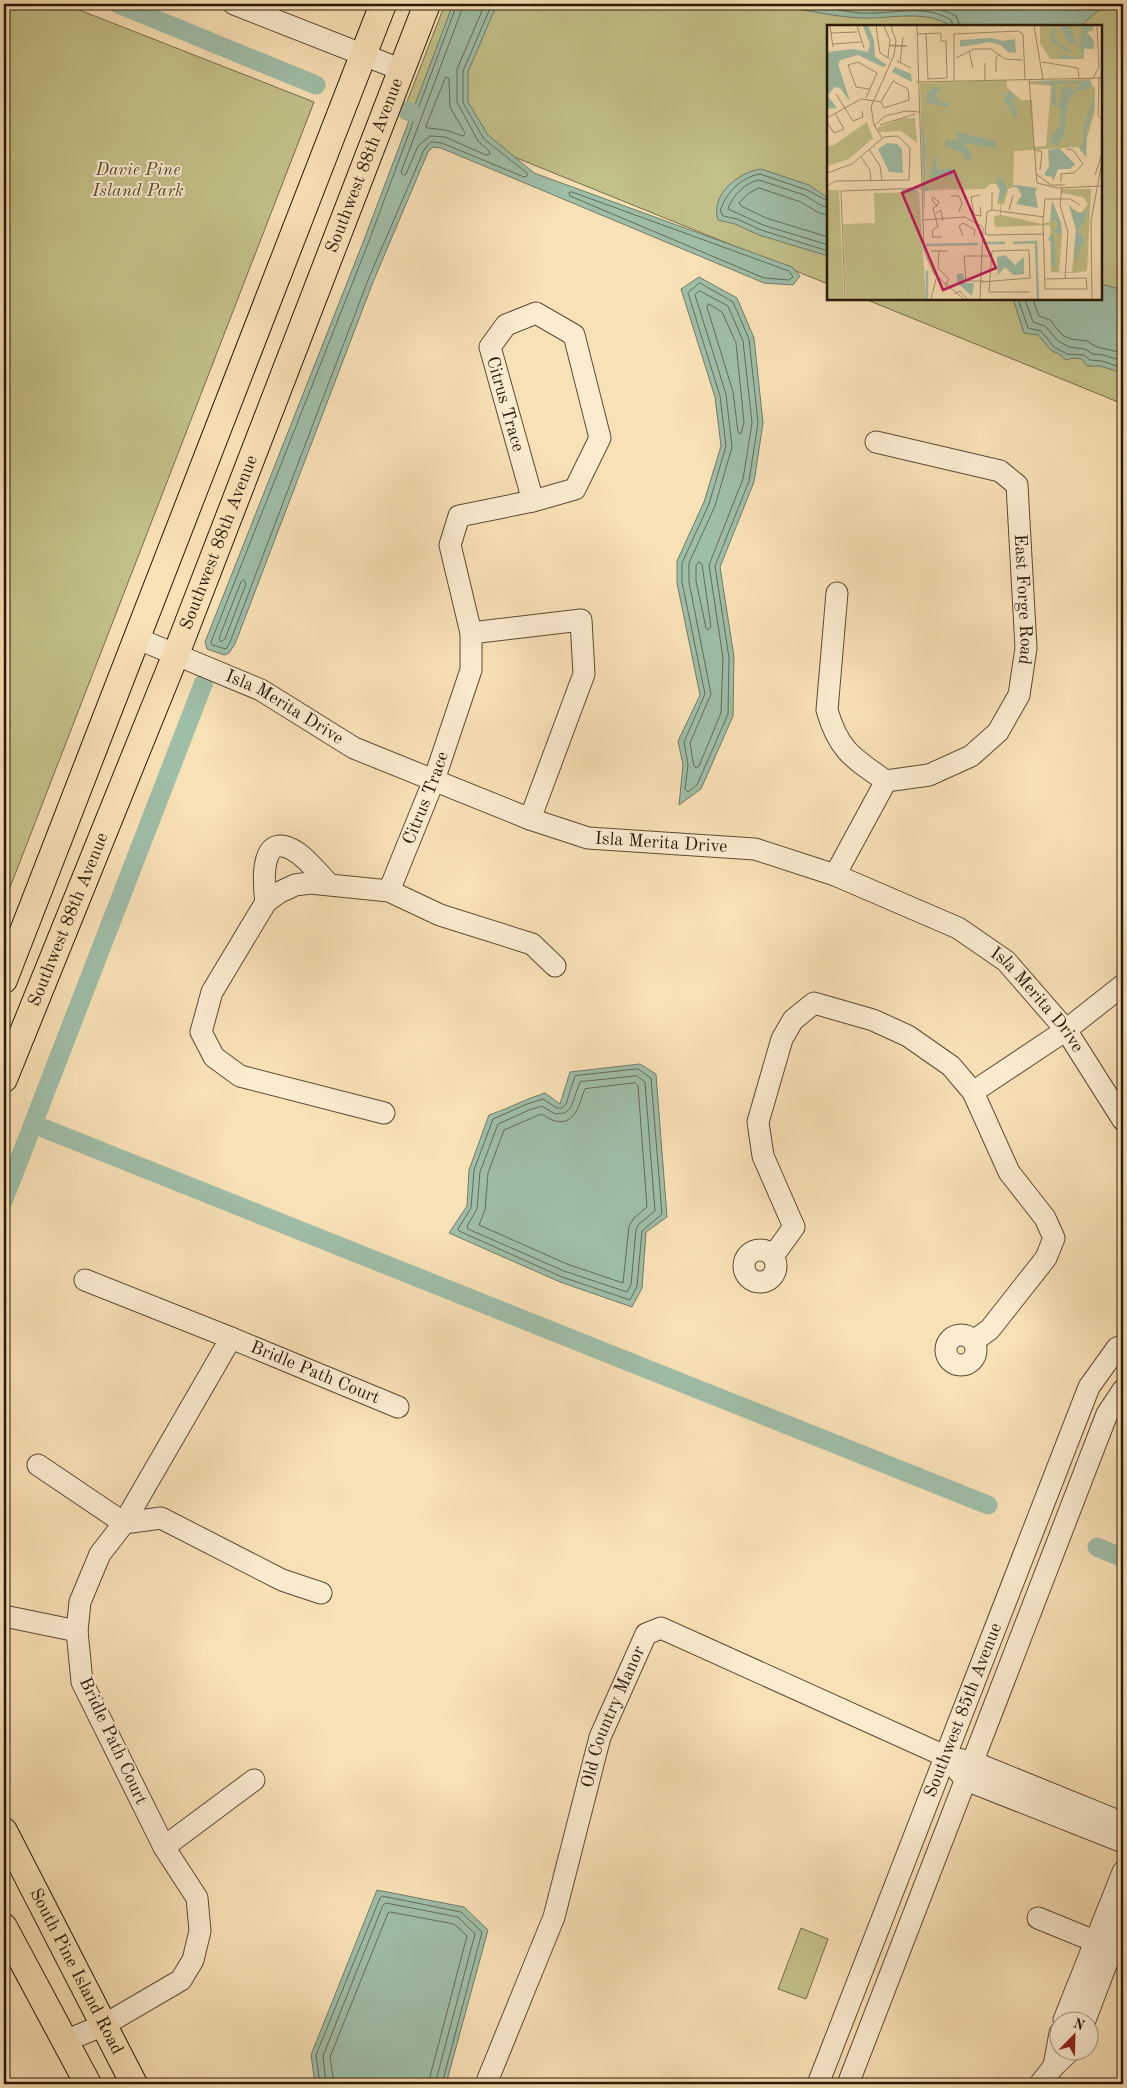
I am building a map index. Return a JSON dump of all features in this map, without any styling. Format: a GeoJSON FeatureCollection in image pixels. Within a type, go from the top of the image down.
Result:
{"type":"FeatureCollection","features":[{"type":"Feature","properties":{"kind":"main road","name":"Southwest 88th Avenue"},"geometry":{"type":"LineString","coordinates":[[4,980],[384,4]]}},
{"type":"Feature","properties":{"kind":"main road","name":"Southwest 88th Avenue"},"geometry":{"type":"LineString","coordinates":[[4,1079],[176,654],[427,4]]}},
{"type":"Feature","properties":{"kind":"main road","name":"South Pine Island Road"},"geometry":{"type":"LineString","coordinates":[[4,1831],[134,2084]]}},
{"type":"Feature","properties":{"kind":"main road"},"geometry":{"type":"LineString","coordinates":[[4,1927],[88,2084]]}},
{"type":"Feature","properties":{"kind":"street"},"geometry":{"type":"LineString","coordinates":[[234,4],[402,70]]}},
{"type":"Feature","properties":{"kind":"street","name":"Citrus Trace"},"geometry":{"type":"LineString","coordinates":[[389,891],[434,780],[471,670],[471,633],[450,545],[459,516],[533,501],[575,489],[600,438],[574,335],[536,313],[506,325],[490,347],[533,501]]}},
{"type":"Feature","properties":{"kind":"street","name":"East Forge Road"},"geometry":{"type":"LineString","coordinates":[[876,442],[1000,471],[1017,485],[1026,648],[1019,695],[998,732],[971,756],[929,775],[886,781]]}},
{"type":"Feature","properties":{"kind":"street"},"geometry":{"type":"LineString","coordinates":[[835,875],[886,781],[849,755],[832,728],[827,710],[837,593]]}},
{"type":"Feature","properties":{"kind":"street"},"geometry":{"type":"LineString","coordinates":[[471,633],[581,620],[584,674],[530,819]]}},
{"type":"Feature","properties":{"kind":"street","name":"Isla Merita Drive"},"geometry":{"type":"LineString","coordinates":[[136,638],[261,690],[354,748],[530,819],[588,838],[755,849],[835,875],[958,928],[1006,962],[1066,1030],[1123,1120]]}},
{"type":"Feature","properties":{"kind":"street"},"geometry":{"type":"LineString","coordinates":[[266,902],[264,867],[270,852],[276,847],[283,846],[300,854],[329,884]]}},
{"type":"Feature","properties":{"kind":"street"},"geometry":{"type":"LineString","coordinates":[[384,1113],[240,1076],[214,1057],[201,1032],[212,992],[266,902],[278,892],[295,885],[310,883],[389,891],[440,915],[532,944],[555,966]]}},
{"type":"Feature","properties":{"kind":"street"},"geometry":{"type":"LineString","coordinates":[[973,1092],[1066,1030],[1123,985]]}},
{"type":"Feature","properties":{"kind":"street"},"geometry":{"type":"LineString","coordinates":[[773,1256],[794,1227],[764,1156],[758,1122],[782,1039],[793,1020],[814,1004],[873,1020],[908,1036],[951,1066],[973,1092],[1009,1172],[1045,1218],[1054,1238],[1046,1258],[990,1329],[974,1341]]}},
{"type":"Feature","properties":{"kind":"street","name":"Bridle Path Court"},"geometry":{"type":"LineString","coordinates":[[85,1280],[398,1407]]}},
{"type":"Feature","properties":{"kind":"street","name":"Bridle Path Court"},"geometry":{"type":"LineString","coordinates":[[65,2041],[104,2025],[181,1980],[193,1960],[200,1931],[198,1898],[164,1847],[82,1682],[77,1631],[80,1602],[100,1554],[124,1522],[231,1338]]}},
{"type":"Feature","properties":{"kind":"street","name":"Southwest 85th Avenue"},"geometry":{"type":"LineString","coordinates":[[818,2084],[1089,1387],[1117,1348],[1123,1346]]}},
{"type":"Feature","properties":{"kind":"street","name":"Southwest 85th Avenue"},"geometry":{"type":"LineString","coordinates":[[848,2084],[1107,1414],[1123,1390]]}},
{"type":"Feature","properties":{"kind":"street"},"geometry":{"type":"LineString","coordinates":[[38,1465],[124,1522],[161,1518],[282,1580],[321,1593]]}},
{"type":"Feature","properties":{"kind":"street"},"geometry":{"type":"LineString","coordinates":[[4,1616],[77,1631]]}},
{"type":"Feature","properties":{"kind":"street","name":"Old Country Manor"},"geometry":{"type":"LineString","coordinates":[[489,2084],[488,2079],[554,1917],[600,1737],[646,1634],[661,1628],[946,1757]]}},
{"type":"Feature","properties":{"kind":"street"},"geometry":{"type":"LineString","coordinates":[[946,1757],[969,1771],[1123,1842]]}},
{"type":"Feature","properties":{"kind":"street"},"geometry":{"type":"LineString","coordinates":[[969,1771],[1123,1824]]}},
{"type":"Feature","properties":{"kind":"street"},"geometry":{"type":"LineString","coordinates":[[164,1847],[254,1780]]}},
{"type":"Feature","properties":{"kind":"street"},"geometry":{"type":"LineString","coordinates":[[1088,2010],[1123,1872]]}},
{"type":"Feature","properties":{"kind":"street"},"geometry":{"type":"LineString","coordinates":[[1038,1918],[1104,1945]]}},
{"type":"Feature","properties":{"kind":"street"},"geometry":{"type":"LineString","coordinates":[[1069,2010],[1104,1945],[1123,1920]]}},
{"type":"Feature","properties":{"kind":"street"},"geometry":{"type":"LineString","coordinates":[[1054,2066],[1055,2060]]}},
{"type":"Feature","properties":{"kind":"street"},"geometry":{"type":"LineString","coordinates":[[1040,2084],[1060,2060]]}},
{"type":"Feature","properties":{"kind":"green space","name":"Davie Pine Island Park"},"geometry":{"type":"Polygon","coordinates":[[[4,4],[64,4],[314,102],[4,903],[4,4]]]}},
{"type":"Feature","properties":{"kind":"green space"},"geometry":{"type":"Polygon","coordinates":[[[445,4],[1123,4],[1123,404],[867,300],[1102,300],[1102,25],[827,25],[827,284],[403,112],[445,4]]]}},
{"type":"Feature","properties":{"kind":"green space"},"geometry":{"type":"Polygon","coordinates":[[[801,1928],[828,1939],[806,1999],[778,1989],[801,1928]]]}},
{"type":"Feature","properties":{"kind":"water"},"geometry":{"type":"Polygon","coordinates":[[[453,4],[497,4],[468,72],[468,102],[488,135],[534,173],[792,267],[800,276],[793,285],[764,283],[441,148],[433,147],[428,152],[373,282],[235,644],[229,653],[224,655],[207,649],[205,642],[364,240],[453,4]]]}},
{"type":"Feature","properties":{"kind":"water"},"geometry":{"type":"Polygon","coordinates":[[[769,4],[1103,4],[1099,10],[1081,25],[949,25],[941,21],[919,16],[861,18],[769,4]]]}},
{"type":"Feature","properties":{"kind":"water"},"geometry":{"type":"Polygon","coordinates":[[[761,169],[809,185],[827,197],[827,256],[718,220],[718,202],[722,194],[735,180],[752,171],[761,169]]]}},
{"type":"Feature","properties":{"kind":"water"},"geometry":{"type":"Polygon","coordinates":[[[699,277],[737,298],[754,338],[763,423],[754,482],[720,567],[734,657],[733,716],[701,789],[679,805],[683,765],[678,741],[700,695],[677,583],[677,561],[704,502],[721,446],[715,397],[681,289],[699,277]]]}},
{"type":"Feature","properties":{"kind":"water"},"geometry":{"type":"Polygon","coordinates":[[[1102,284],[1123,290],[1123,373],[1100,366],[1087,366],[1082,359],[1073,358],[1066,360],[1052,351],[1038,335],[1024,333],[1013,300],[1102,300],[1102,284]]]}},
{"type":"Feature","properties":{"kind":"water"},"geometry":{"type":"Polygon","coordinates":[[[640,1064],[656,1074],[667,1217],[646,1232],[642,1288],[632,1307],[560,1282],[449,1233],[467,1206],[469,1170],[489,1115],[545,1093],[560,1104],[570,1072],[640,1064]]]}},
{"type":"Feature","properties":{"kind":"water"},"geometry":{"type":"Polygon","coordinates":[[[377,1890],[464,1907],[488,1930],[446,2084],[315,2084],[311,2055],[377,1890]]]}},
{"type":"Feature","properties":{"kind":"waterway"},"geometry":{"type":"LineString","coordinates":[[118,4],[316,85]]}},
{"type":"Feature","properties":{"kind":"waterway"},"geometry":{"type":"LineString","coordinates":[[407,111],[411,112]]}},
{"type":"Feature","properties":{"kind":"waterway"},"geometry":{"type":"LineString","coordinates":[[4,1199],[204,682]]}},
{"type":"Feature","properties":{"kind":"waterway"},"geometry":{"type":"LineString","coordinates":[[33,1124],[988,1505]]}},
{"type":"Feature","properties":{"kind":"waterway"},"geometry":{"type":"LineString","coordinates":[[1097,1547],[1123,1558]]}}]}
